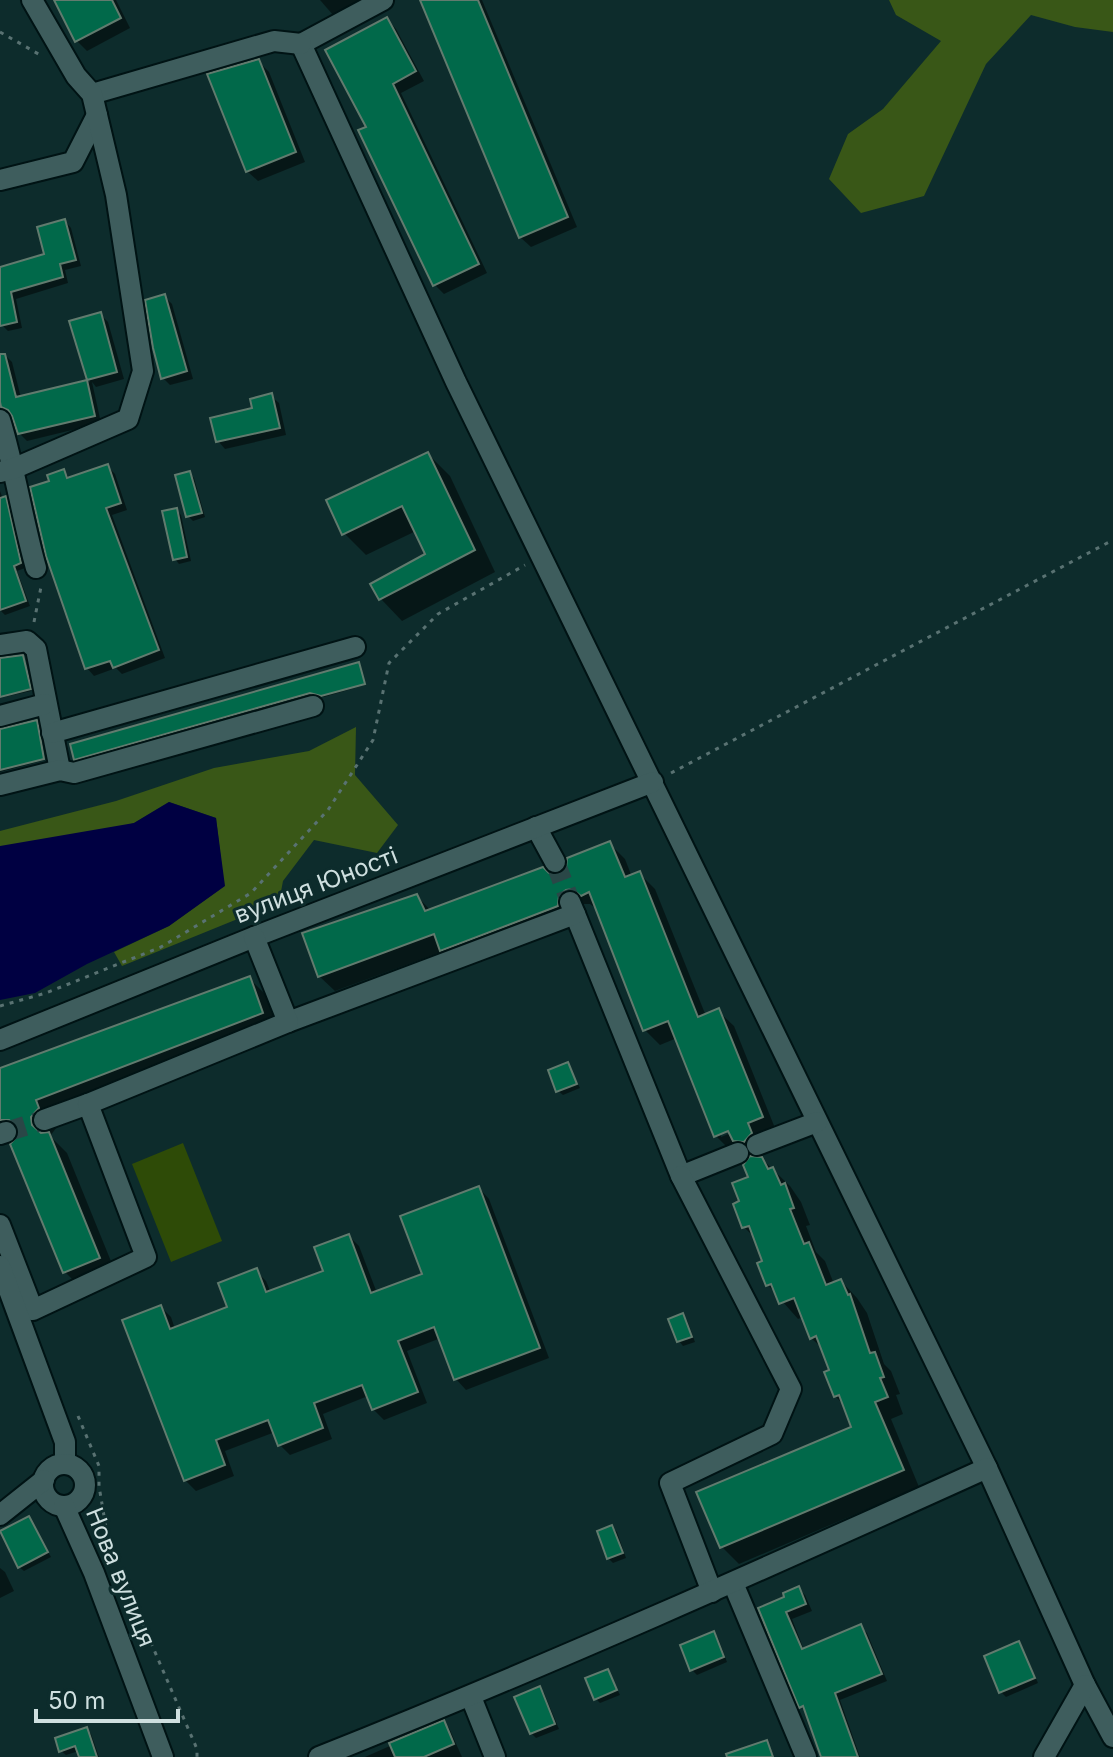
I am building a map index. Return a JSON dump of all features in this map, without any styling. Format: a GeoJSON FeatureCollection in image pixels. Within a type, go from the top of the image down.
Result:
{"type":"FeatureCollection","features":[{"type":"Feature","properties":{"kind":"street"},"geometry":{"type":"LineString","coordinates":[[7,470],[128,419],[143,371],[116,195],[92,94],[76,76],[32,0]]}},
{"type":"Feature","properties":{"kind":"street"},"geometry":{"type":"LineString","coordinates":[[92,94],[274,41],[301,44],[383,0]]}},
{"type":"Feature","properties":{"kind":"street"},"geometry":{"type":"LineString","coordinates":[[301,44],[456,382],[987,1468],[1085,1685],[1113,1737]]}},
{"type":"Feature","properties":{"kind":"street"},"geometry":{"type":"LineString","coordinates":[[0,180],[73,162],[97,115]]}},
{"type":"Feature","properties":{"kind":"street"},"geometry":{"type":"LineString","coordinates":[[0,420],[7,470],[36,568]]}},
{"type":"Feature","properties":{"kind":"street"},"geometry":{"type":"LineString","coordinates":[[0,645],[27,641],[36,649],[60,770]]}},
{"type":"Feature","properties":{"kind":"street"},"geometry":{"type":"LineString","coordinates":[[52,733],[355,647]]}},
{"type":"Feature","properties":{"kind":"street"},"geometry":{"type":"LineString","coordinates":[[0,716],[45,704]]}},
{"type":"Feature","properties":{"kind":"street"},"geometry":{"type":"LineString","coordinates":[[0,785],[60,770],[74,773],[313,706]]}},
{"type":"Feature","properties":{"kind":"street","name":"вулиця Юності"},"geometry":{"type":"LineString","coordinates":[[0,1040],[254,937],[653,782]]}},
{"type":"Feature","properties":{"kind":"street"},"geometry":{"type":"LineString","coordinates":[[536,827],[555,862]]}},
{"type":"Feature","properties":{"kind":"street"},"geometry":{"type":"LineString","coordinates":[[44,1120],[573,907],[681,1176],[791,1389],[772,1434],[670,1483],[712,1592]]}},
{"type":"Feature","properties":{"kind":"street"},"geometry":{"type":"LineString","coordinates":[[254,937],[288,1022]]}},
{"type":"Feature","properties":{"kind":"street"},"geometry":{"type":"LineString","coordinates":[[0,1225],[33,1310],[146,1257],[88,1104]]}},
{"type":"Feature","properties":{"kind":"street"},"geometry":{"type":"LineString","coordinates":[[681,1176],[817,1122]]}},
{"type":"Feature","properties":{"kind":"street"},"geometry":{"type":"LineString","coordinates":[[0,1266],[65,1442],[65,1464]]}},
{"type":"Feature","properties":{"kind":"street"},"geometry":{"type":"LineString","coordinates":[[0,1515],[44,1480],[51,1468],[65,1464],[79,1469],[85,1489],[78,1502],[57,1505],[46,1495],[44,1480]]}},
{"type":"Feature","properties":{"kind":"street"},"geometry":{"type":"LineString","coordinates":[[319,1757],[471,1697],[987,1468]]}},
{"type":"Feature","properties":{"kind":"street","name":"Нова вулиця"},"geometry":{"type":"LineString","coordinates":[[64,1506],[94,1573],[163,1757]]}},
{"type":"Feature","properties":{"kind":"street"},"geometry":{"type":"LineString","coordinates":[[733,1583],[806,1757]]}},
{"type":"Feature","properties":{"kind":"street"},"geometry":{"type":"LineString","coordinates":[[1044,1757],[1085,1685]]}},
{"type":"Feature","properties":{"kind":"street"},"geometry":{"type":"LineString","coordinates":[[471,1697],[495,1757]]}},
{"type":"Feature","properties":{"kind":"path"},"geometry":{"type":"LineString","coordinates":[[0,32],[76,76]]}},
{"type":"Feature","properties":{"kind":"path"},"geometry":{"type":"LineString","coordinates":[[653,782],[1113,540]]}},
{"type":"Feature","properties":{"kind":"path"},"geometry":{"type":"LineString","coordinates":[[0,1006],[46,993],[161,947],[251,893],[328,810],[373,740],[389,663],[438,614],[541,556]]}},
{"type":"Feature","properties":{"kind":"path"},"geometry":{"type":"LineString","coordinates":[[27,641],[39,609],[42,588],[36,568]]}},
{"type":"Feature","properties":{"kind":"path"},"geometry":{"type":"LineString","coordinates":[[75,1409],[99,1466],[99,1486],[109,1546],[197,1749],[197,1757]]}},
{"type":"Feature","properties":{"kind":"green space"},"geometry":{"type":"Polygon","coordinates":[[[889,0],[1113,0],[1113,32],[1075,27],[1031,15],[986,64],[924,196],[861,213],[829,179],[848,134],[883,109],[941,41],[896,15],[889,0]]]}},
{"type":"Feature","properties":{"kind":"green space"},"geometry":{"type":"Polygon","coordinates":[[[356,727],[355,775],[398,825],[377,853],[314,840],[283,881],[279,902],[122,966],[114,952],[169,926],[224,886],[216,818],[169,802],[134,823],[0,869],[0,831],[116,801],[214,768],[309,751],[356,727]]]}},
{"type":"Feature","properties":{"kind":"green space"},"geometry":{"type":"Polygon","coordinates":[[[183,1143],[222,1241],[171,1262],[132,1164],[183,1143]]]}},
{"type":"Feature","properties":{"kind":"shaded area"},"geometry":{"type":"Polygon","coordinates":[[[169,802],[216,818],[225,886],[169,926],[87,964],[35,993],[0,1000],[0,846],[134,823],[169,802]]]}},
{"type":"Feature","properties":{"kind":"building"},"geometry":{"type":"Polygon","coordinates":[[[54,0],[112,0],[121,18],[75,42],[54,0]]]}},
{"type":"Feature","properties":{"kind":"building"},"geometry":{"type":"Polygon","coordinates":[[[420,0],[478,0],[568,217],[519,238],[420,0]]]}},
{"type":"Feature","properties":{"kind":"building"},"geometry":{"type":"Polygon","coordinates":[[[387,17],[416,71],[393,84],[479,264],[433,286],[358,130],[366,127],[325,50],[387,17]]]}},
{"type":"Feature","properties":{"kind":"building"},"geometry":{"type":"Polygon","coordinates":[[[259,59],[296,152],[246,172],[207,74],[259,59]]]}},
{"type":"Feature","properties":{"kind":"building"},"geometry":{"type":"Polygon","coordinates":[[[65,219],[76,260],[60,264],[63,277],[11,292],[17,322],[0,326],[0,267],[44,254],[37,227],[65,219]]]}},
{"type":"Feature","properties":{"kind":"building"},"geometry":{"type":"Polygon","coordinates":[[[165,294],[187,371],[161,379],[145,300],[165,294]]]}},
{"type":"Feature","properties":{"kind":"building"},"geometry":{"type":"Polygon","coordinates":[[[101,312],[117,372],[87,380],[69,321],[101,312]]]}},
{"type":"Feature","properties":{"kind":"building"},"geometry":{"type":"Polygon","coordinates":[[[0,354],[5,354],[16,397],[87,380],[95,416],[18,434],[12,416],[1,407],[0,354]]]}},
{"type":"Feature","properties":{"kind":"building"},"geometry":{"type":"Polygon","coordinates":[[[272,393],[280,428],[216,442],[210,418],[252,408],[250,399],[272,393]]]}},
{"type":"Feature","properties":{"kind":"building"},"geometry":{"type":"Polygon","coordinates":[[[428,452],[475,550],[379,600],[370,584],[425,554],[402,506],[342,535],[326,500],[428,452]]]}},
{"type":"Feature","properties":{"kind":"building"},"geometry":{"type":"Polygon","coordinates":[[[108,464],[121,503],[106,508],[159,650],[113,668],[110,661],[85,669],[46,556],[30,487],[49,481],[47,475],[64,469],[67,478],[108,464]]]}},
{"type":"Feature","properties":{"kind":"building"},"geometry":{"type":"Polygon","coordinates":[[[190,471],[202,513],[186,517],[175,475],[190,471]]]}},
{"type":"Feature","properties":{"kind":"building"},"geometry":{"type":"Polygon","coordinates":[[[6,496],[21,563],[14,566],[26,601],[0,610],[0,498],[6,496]]]}},
{"type":"Feature","properties":{"kind":"building"},"geometry":{"type":"Polygon","coordinates":[[[177,508],[187,557],[173,560],[162,511],[177,508]]]}},
{"type":"Feature","properties":{"kind":"building"},"geometry":{"type":"Polygon","coordinates":[[[23,655],[31,689],[0,697],[0,658],[23,655]]]}},
{"type":"Feature","properties":{"kind":"building"},"geometry":{"type":"Polygon","coordinates":[[[359,662],[365,684],[321,696],[310,693],[74,760],[70,744],[359,662]]]}},
{"type":"Feature","properties":{"kind":"building"},"geometry":{"type":"Polygon","coordinates":[[[37,720],[44,759],[0,770],[0,729],[37,720]]]}},
{"type":"Feature","properties":{"kind":"building"},"geometry":{"type":"Polygon","coordinates":[[[610,841],[625,877],[640,871],[698,1017],[719,1008],[763,1117],[748,1123],[752,1133],[744,1142],[733,1141],[728,1131],[714,1137],[668,1021],[643,1031],[589,892],[581,896],[572,889],[566,890],[559,895],[558,906],[440,951],[434,934],[318,977],[302,933],[417,894],[425,911],[543,867],[549,873],[560,874],[566,868],[567,858],[610,841]]]}},
{"type":"Feature","properties":{"kind":"building"},"geometry":{"type":"Polygon","coordinates":[[[250,976],[263,1013],[36,1100],[39,1108],[31,1117],[32,1125],[41,1133],[49,1132],[100,1258],[63,1273],[10,1144],[18,1135],[18,1127],[9,1120],[0,1120],[0,1068],[250,976]]]}},
{"type":"Feature","properties":{"kind":"building"},"geometry":{"type":"Polygon","coordinates":[[[568,1062],[577,1084],[556,1092],[548,1070],[568,1062]]]}},
{"type":"Feature","properties":{"kind":"building"},"geometry":{"type":"Polygon","coordinates":[[[750,1156],[762,1157],[768,1169],[773,1167],[781,1185],[785,1183],[794,1208],[790,1209],[804,1244],[809,1242],[826,1285],[841,1279],[850,1294],[870,1353],[875,1352],[884,1377],[880,1378],[888,1397],[875,1402],[904,1470],[720,1548],[696,1492],[851,1427],[839,1395],[834,1397],[824,1372],[829,1370],[816,1336],[810,1339],[794,1298],[779,1304],[771,1284],[766,1286],[757,1263],[762,1261],[749,1226],[742,1228],[733,1204],[739,1201],[732,1183],[748,1177],[743,1165],[750,1156]]]}},
{"type":"Feature","properties":{"kind":"building"},"geometry":{"type":"Polygon","coordinates":[[[479,1186],[540,1348],[454,1380],[434,1327],[398,1341],[418,1392],[372,1410],[362,1385],[314,1403],[323,1428],[278,1446],[268,1420],[216,1440],[225,1465],[184,1481],[122,1320],[161,1305],[170,1329],[227,1307],[218,1283],[257,1268],[266,1292],[323,1271],[314,1247],[349,1234],[371,1293],[422,1274],[400,1216],[479,1186]]]}},
{"type":"Feature","properties":{"kind":"building"},"geometry":{"type":"Polygon","coordinates":[[[683,1313],[692,1337],[677,1342],[668,1319],[683,1313]]]}},
{"type":"Feature","properties":{"kind":"building"},"geometry":{"type":"Polygon","coordinates":[[[29,1516],[48,1552],[18,1568],[0,1531],[29,1516]]]}},
{"type":"Feature","properties":{"kind":"building"},"geometry":{"type":"Polygon","coordinates":[[[612,1525],[623,1553],[607,1559],[597,1531],[612,1525]]]}},
{"type":"Feature","properties":{"kind":"building"},"geometry":{"type":"Polygon","coordinates":[[[799,1586],[806,1604],[786,1612],[802,1649],[861,1624],[882,1674],[835,1693],[858,1757],[821,1757],[803,1706],[799,1708],[758,1608],[784,1597],[783,1593],[799,1586]]]}},
{"type":"Feature","properties":{"kind":"building"},"geometry":{"type":"Polygon","coordinates":[[[714,1631],[724,1657],[690,1671],[680,1645],[714,1631]]]}},
{"type":"Feature","properties":{"kind":"building"},"geometry":{"type":"Polygon","coordinates":[[[1019,1641],[1035,1678],[999,1693],[984,1656],[1019,1641]]]}},
{"type":"Feature","properties":{"kind":"building"},"geometry":{"type":"Polygon","coordinates":[[[608,1669],[617,1690],[594,1700],[585,1678],[608,1669]]]}},
{"type":"Feature","properties":{"kind":"building"},"geometry":{"type":"Polygon","coordinates":[[[540,1686],[555,1724],[530,1734],[514,1697],[540,1686]]]}},
{"type":"Feature","properties":{"kind":"building"},"geometry":{"type":"Polygon","coordinates":[[[444,1720],[454,1744],[424,1757],[395,1757],[389,1743],[444,1720]]]}},
{"type":"Feature","properties":{"kind":"building"},"geometry":{"type":"Polygon","coordinates":[[[87,1727],[97,1757],[79,1757],[75,1746],[59,1752],[55,1738],[87,1727]]]}},
{"type":"Feature","properties":{"kind":"building"},"geometry":{"type":"Polygon","coordinates":[[[767,1740],[773,1757],[727,1757],[726,1754],[767,1740]]]}},
{"type":"Feature","properties":{"kind":"tunnel"},"geometry":{"type":"LineString","coordinates":[[555,862],[570,901]]}},
{"type":"Feature","properties":{"kind":"tunnel"},"geometry":{"type":"LineString","coordinates":[[6,1132],[44,1120]]}}]}
